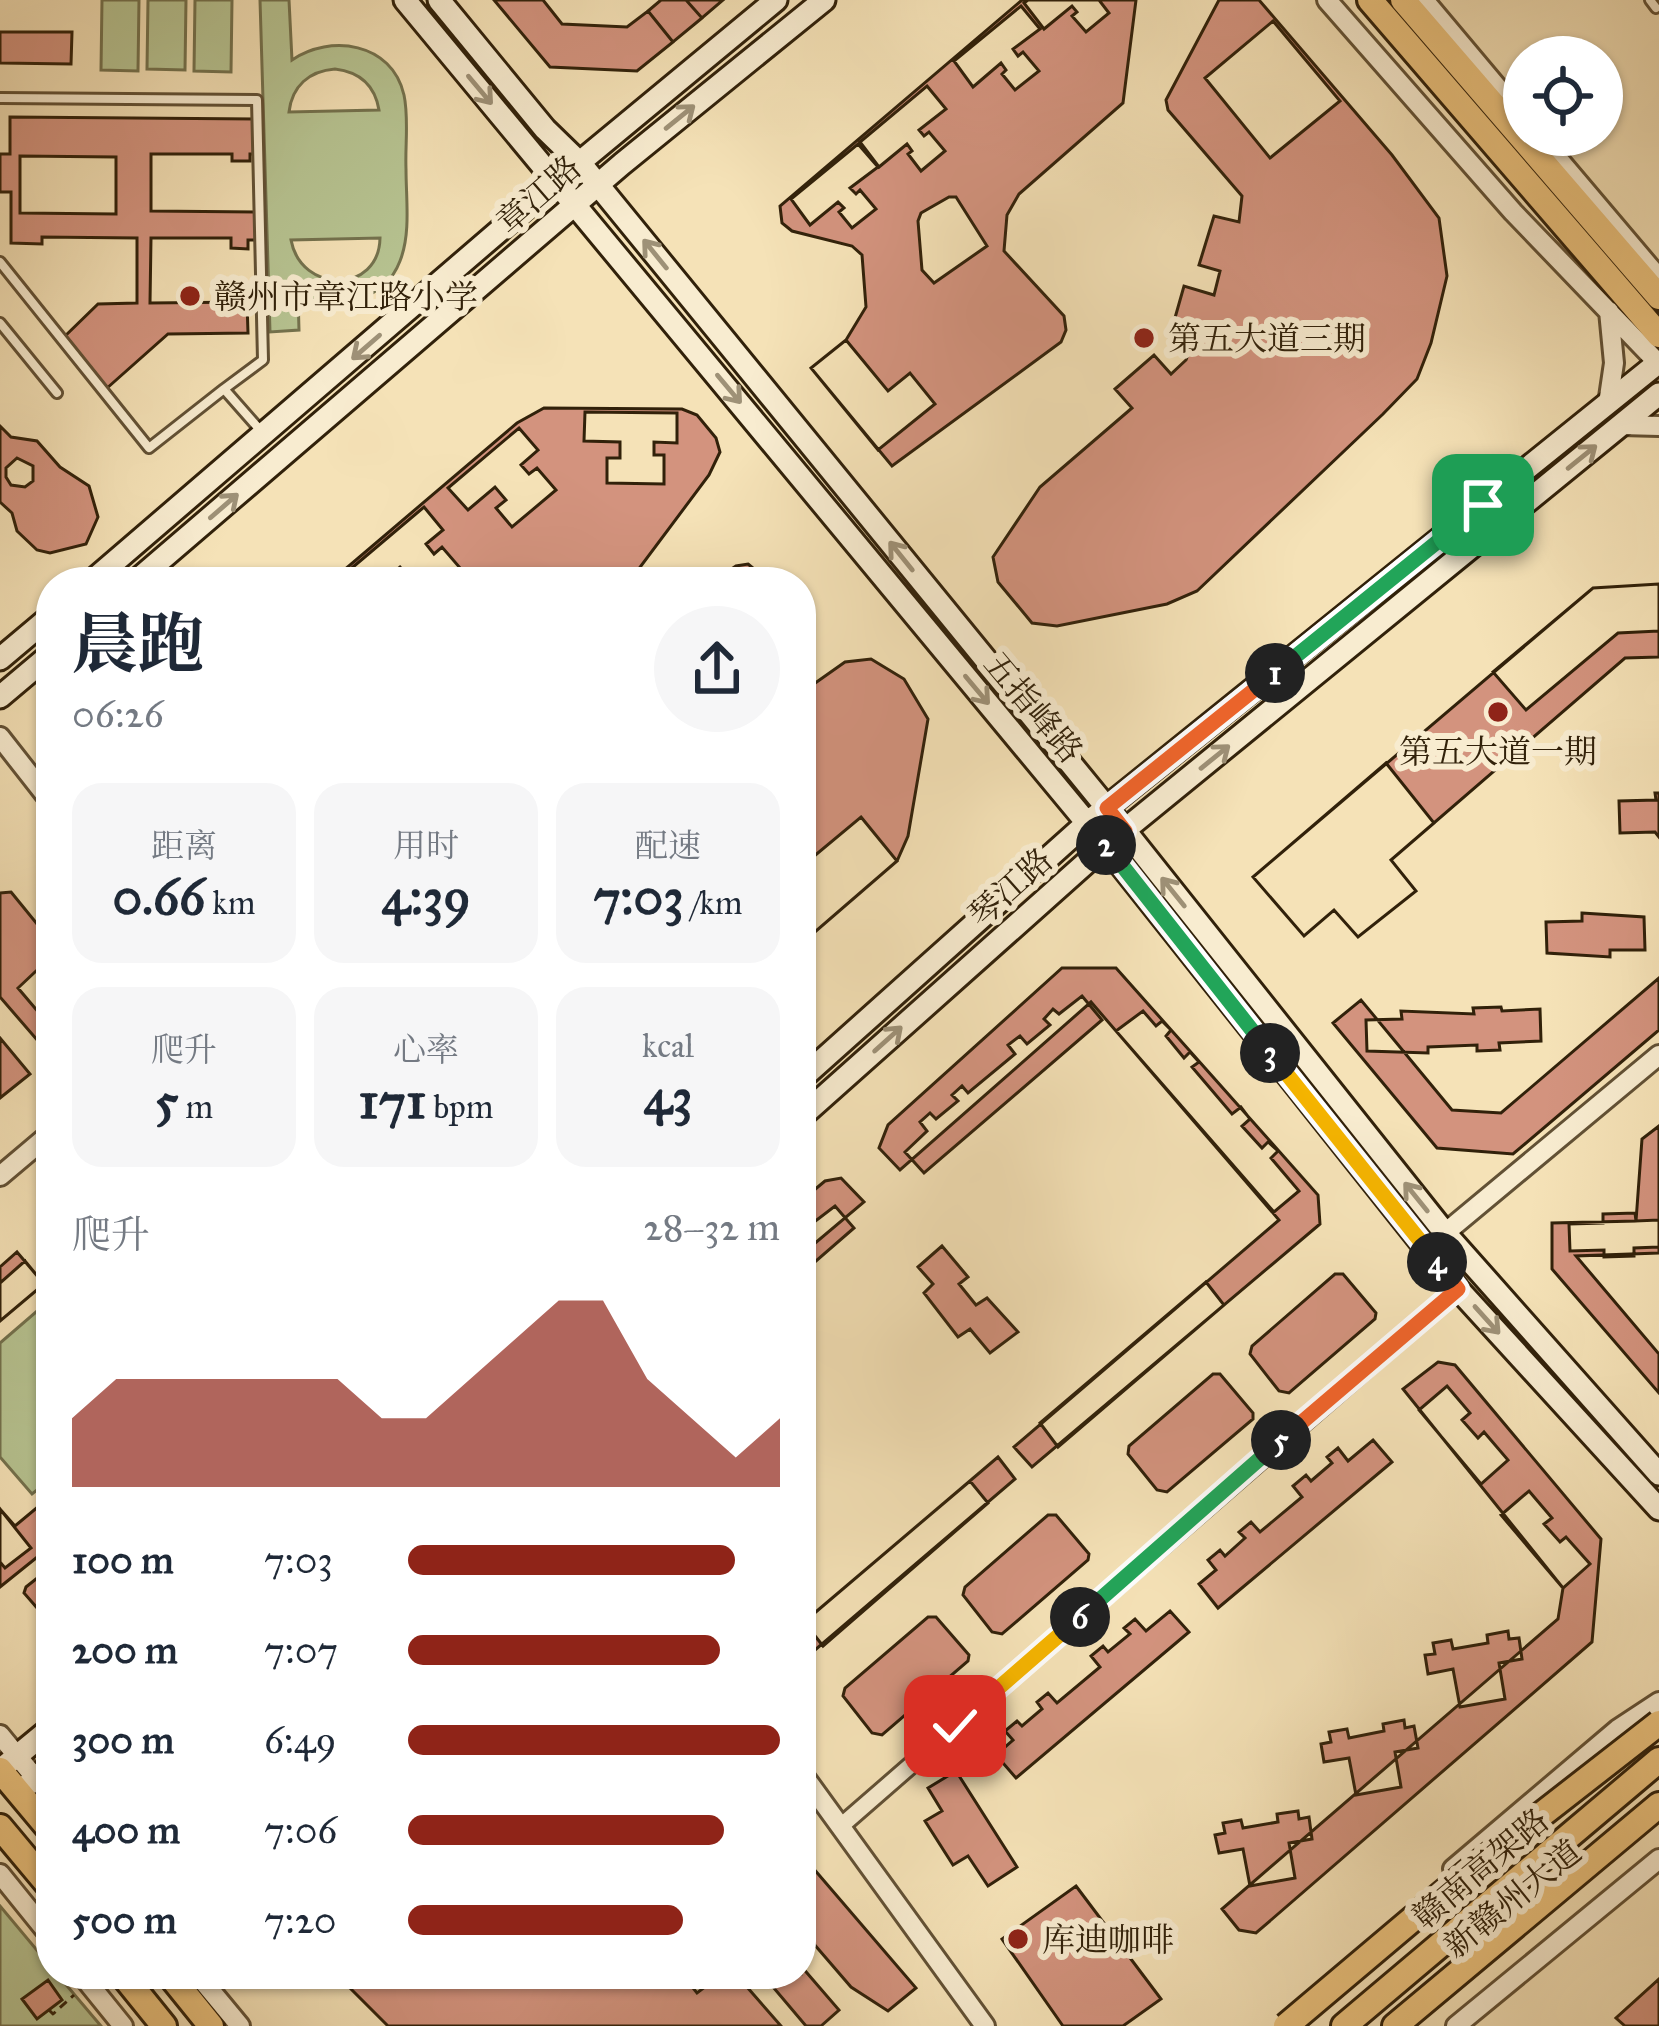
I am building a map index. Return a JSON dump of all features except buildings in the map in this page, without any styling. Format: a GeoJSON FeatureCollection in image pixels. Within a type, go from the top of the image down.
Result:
{"type":"FeatureCollection","features":[{"type":"Feature","properties":{"kind":"main road","name":"五指峰路"},"geometry":{"type":"LineString","coordinates":[[405,0],[1087,823],[1458,1289],[1659,1509]]}},
{"type":"Feature","properties":{"kind":"main road","name":"五指峰路"},"geometry":{"type":"LineString","coordinates":[[439,0],[545,129],[581,164],[1107,808],[1445,1234],[1659,1474]]}},
{"type":"Feature","properties":{"kind":"main road","name":"章江路"},"geometry":{"type":"LineString","coordinates":[[109,567],[556,182],[776,0]]}},
{"type":"Feature","properties":{"kind":"main road","name":"章江路"},"geometry":{"type":"LineString","coordinates":[[153,567],[598,185],[824,0]]}},
{"type":"Feature","properties":{"kind":"main road"},"geometry":{"type":"LineString","coordinates":[[1370,0],[1659,334]]}},
{"type":"Feature","properties":{"kind":"main road"},"geometry":{"type":"LineString","coordinates":[[1403,0],[1659,297]]}},
{"type":"Feature","properties":{"kind":"main road","name":"琴江路"},"geometry":{"type":"LineString","coordinates":[[816,1066],[1087,823],[1659,363]]}},
{"type":"Feature","properties":{"kind":"main road","name":"琴江路"},"geometry":{"type":"LineString","coordinates":[[816,1105],[1105,846],[1659,394]]}},
{"type":"Feature","properties":{"kind":"main road"},"geometry":{"type":"LineString","coordinates":[[0,659],[36,629]]}},
{"type":"Feature","properties":{"kind":"main road"},"geometry":{"type":"LineString","coordinates":[[0,697],[36,666]]}},
{"type":"Feature","properties":{"kind":"main road"},"geometry":{"type":"LineString","coordinates":[[1287,2026],[1473,1868],[1659,1723]]}},
{"type":"Feature","properties":{"kind":"main road"},"geometry":{"type":"LineString","coordinates":[[35,1778],[6,1765],[36,1740]]}},
{"type":"Feature","properties":{"kind":"main road","name":"赣南高架路"},"geometry":{"type":"LineString","coordinates":[[1344,2026],[1659,1760]]}},
{"type":"Feature","properties":{"kind":"main road","name":"赣南高架路"},"geometry":{"type":"LineString","coordinates":[[1394,2026],[1659,1804]]}},
{"type":"Feature","properties":{"kind":"main road","name":"新赣州大道"},"geometry":{"type":"LineString","coordinates":[[1407,2026],[1659,1821]]}},
{"type":"Feature","properties":{"kind":"main road"},"geometry":{"type":"LineString","coordinates":[[0,1827],[36,1870]]}},
{"type":"Feature","properties":{"kind":"main road"},"geometry":{"type":"LineString","coordinates":[[134,1989],[164,2026]]}},
{"type":"Feature","properties":{"kind":"main road"},"geometry":{"type":"LineString","coordinates":[[181,1989],[212,2026]]}},
{"type":"Feature","properties":{"kind":"street"},"geometry":{"type":"LineString","coordinates":[[1327,0],[1513,212],[1659,363]]}},
{"type":"Feature","properties":{"kind":"street"},"geometry":{"type":"LineString","coordinates":[[1424,0],[1503,93]]}},
{"type":"Feature","properties":{"kind":"street"},"geometry":{"type":"LineString","coordinates":[[1557,156],[1651,261],[1659,278]]}},
{"type":"Feature","properties":{"kind":"street"},"geometry":{"type":"LineString","coordinates":[[1608,404],[1613,363],[1610,311]]}},
{"type":"Feature","properties":{"kind":"street"},"geometry":{"type":"LineString","coordinates":[[1621,425],[1659,426]]}},
{"type":"Feature","properties":{"kind":"street"},"geometry":{"type":"LineString","coordinates":[[0,737],[36,783]]}},
{"type":"Feature","properties":{"kind":"street"},"geometry":{"type":"LineString","coordinates":[[1445,1234],[1659,1055]]}},
{"type":"Feature","properties":{"kind":"street"},"geometry":{"type":"LineString","coordinates":[[0,1176],[36,1145]]}},
{"type":"Feature","properties":{"kind":"street"},"geometry":{"type":"LineString","coordinates":[[841,1826],[1458,1289]]}},
{"type":"Feature","properties":{"kind":"street"},"geometry":{"type":"LineString","coordinates":[[1270,2026],[1659,1699]]}},
{"type":"Feature","properties":{"kind":"street"},"geometry":{"type":"LineString","coordinates":[[0,1736],[6,1765]]}},
{"type":"Feature","properties":{"kind":"street"},"geometry":{"type":"LineString","coordinates":[[816,1792],[985,2026]]}},
{"type":"Feature","properties":{"kind":"street"},"geometry":{"type":"LineString","coordinates":[[1456,2026],[1659,1859]]}},
{"type":"Feature","properties":{"kind":"street"},"geometry":{"type":"LineString","coordinates":[[0,1874],[36,1918]]}},
{"type":"Feature","properties":{"kind":"street"},"geometry":{"type":"LineString","coordinates":[[88,1989],[123,2026]]}},
{"type":"Feature","properties":{"kind":"street"},"geometry":{"type":"LineString","coordinates":[[209,1989],[240,2026]]}},
{"type":"Feature","properties":{"kind":"lane"},"geometry":{"type":"LineString","coordinates":[[0,98],[256,100],[263,361],[149,448],[0,262]]}},
{"type":"Feature","properties":{"kind":"lane"},"geometry":{"type":"LineString","coordinates":[[0,323],[57,393]]}},
{"type":"Feature","properties":{"kind":"lane"},"geometry":{"type":"LineString","coordinates":[[224,389],[264,434]]}},
{"type":"Feature","properties":{"kind":"path"},"geometry":{"type":"LineString","coordinates":[[49,2010],[53,2014],[75,1989]]}},
{"type":"Feature","properties":{"kind":"green space"},"geometry":{"type":"Polygon","coordinates":[[[102,0],[139,0],[138,71],[101,70],[102,0]]]}},
{"type":"Feature","properties":{"kind":"green space"},"geometry":{"type":"Polygon","coordinates":[[[148,0],[186,0],[185,70],[147,69],[148,0]]]}},
{"type":"Feature","properties":{"kind":"green space"},"geometry":{"type":"Polygon","coordinates":[[[195,0],[232,0],[231,72],[194,71],[195,0]]]}},
{"type":"Feature","properties":{"kind":"green space"},"geometry":{"type":"Polygon","coordinates":[[[260,0],[289,0],[292,60],[324,47],[358,48],[387,64],[397,77],[406,113],[407,227],[400,261],[382,286],[342,302],[298,294],[299,330],[270,332],[260,0]],[[335,69],[303,82],[289,112],[379,110],[365,82],[335,69]],[[380,238],[291,240],[309,270],[339,280],[367,270],[380,238]]]}},
{"type":"Feature","properties":{"kind":"green space"},"geometry":{"type":"Polygon","coordinates":[[[36,1312],[36,1491],[32,1494],[0,1457],[0,1343],[36,1312]]]}},
{"type":"Feature","properties":{"kind":"green space"},"geometry":{"type":"Polygon","coordinates":[[[0,1906],[36,1949],[36,1989],[70,1989],[101,2026],[0,2026],[0,1906]]]}},
{"type":"Feature","properties":{"kind":"place","name":"赣州市章江路小学"},"geometry":{"type":"Point","coordinates":[190,296]}},
{"type":"Feature","properties":{"kind":"place","name":"第五大道三期"},"geometry":{"type":"Point","coordinates":[1144,338]}},
{"type":"Feature","properties":{"kind":"place","name":"第五大道一期"},"geometry":{"type":"Point","coordinates":[1498,712]}},
{"type":"Feature","properties":{"kind":"place","name":"库迪咖啡"},"geometry":{"type":"Point","coordinates":[1018,1939]}},
{"type":"Feature","properties":{"kind":"route"},"geometry":{"type":"LineString","coordinates":[[955,1726],[1458,1289],[1105,846],[1125,831],[1107,808],[1483,505]]}}]}
